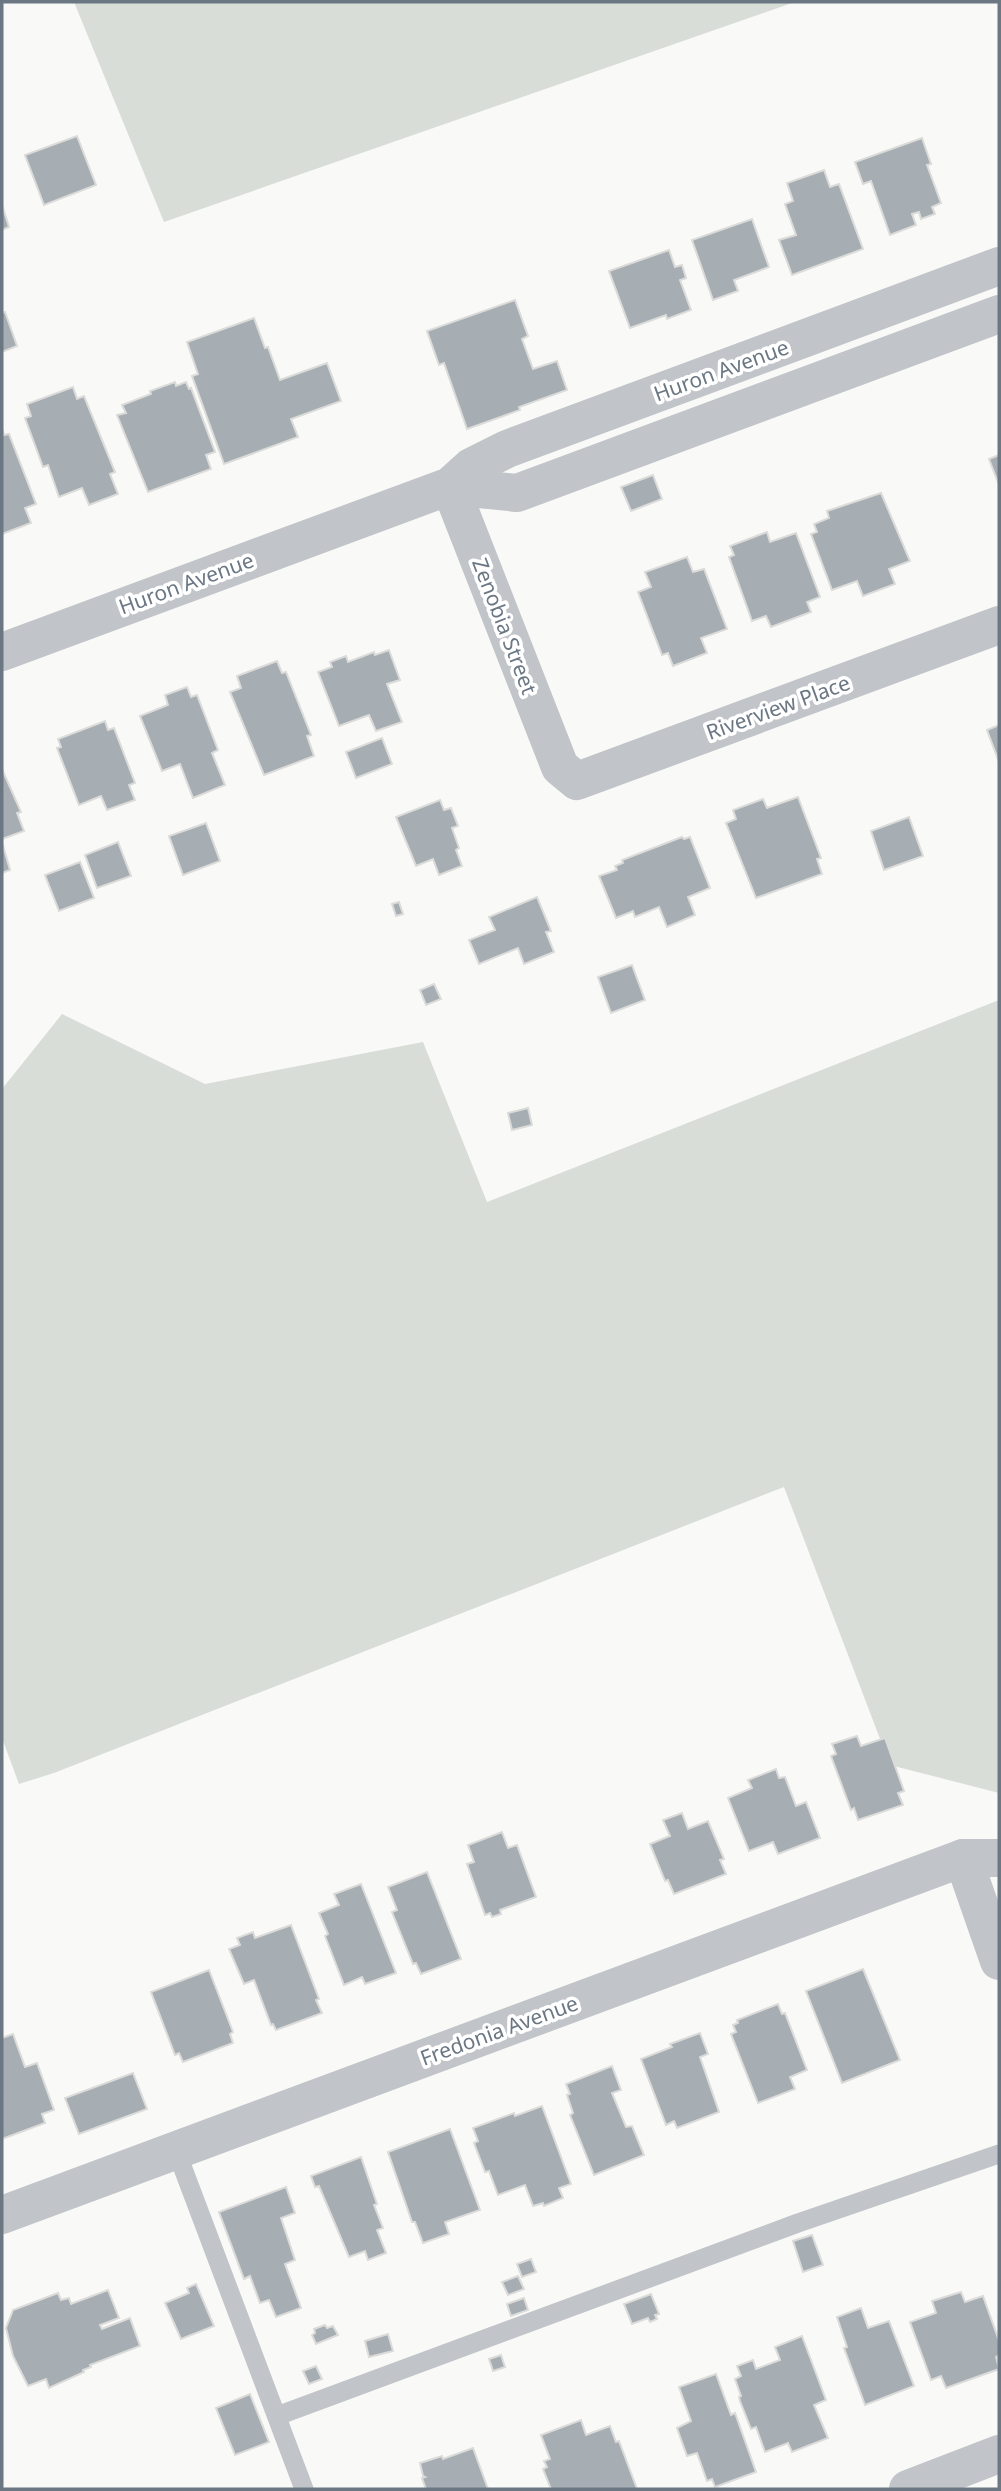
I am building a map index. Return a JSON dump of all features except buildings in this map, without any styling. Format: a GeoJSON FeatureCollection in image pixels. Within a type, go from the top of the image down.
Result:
{"type":"FeatureCollection","features":[{"type":"Feature","properties":{"kind":"street","name":"Huron Avenue"},"geometry":{"type":"LineString","coordinates":[[2,652],[450,486],[471,467],[507,449],[999,266]]}},
{"type":"Feature","properties":{"kind":"street","name":"Huron Avenue"},"geometry":{"type":"LineString","coordinates":[[450,486],[517,493],[999,314]]}},
{"type":"Feature","properties":{"kind":"street","name":"Zenobia Street"},"geometry":{"type":"LineString","coordinates":[[450,486],[560,766]]}},
{"type":"Feature","properties":{"kind":"street","name":"Riverview Place"},"geometry":{"type":"LineString","coordinates":[[560,766],[577,781],[999,625]]}},
{"type":"Feature","properties":{"kind":"street"},"geometry":{"type":"LineString","coordinates":[[981,1858],[999,1961]]}},
{"type":"Feature","properties":{"kind":"street","name":"Fredonia Avenue"},"geometry":{"type":"LineString","coordinates":[[2,2215],[981,1858]]}},
{"type":"Feature","properties":{"kind":"street"},"geometry":{"type":"LineString","coordinates":[[908,2489],[999,2454]]}},
{"type":"Feature","properties":{"kind":"lane"},"geometry":{"type":"LineString","coordinates":[[176,2150],[304,2489]]}},
{"type":"Feature","properties":{"kind":"lane"},"geometry":{"type":"LineString","coordinates":[[277,2416],[798,2223],[999,2154]]}},
{"type":"Feature","properties":{"kind":"shaded area"},"geometry":{"type":"Polygon","coordinates":[[[74,2],[795,2],[164,222],[74,2]]]}},
{"type":"Feature","properties":{"kind":"shaded area"},"geometry":{"type":"Polygon","coordinates":[[[999,1000],[999,1793],[890,1765],[784,1487],[54,1773],[19,1784],[2,1738],[2,1089],[62,1014],[205,1084],[423,1042],[487,1202],[999,1000]]]}}]}
